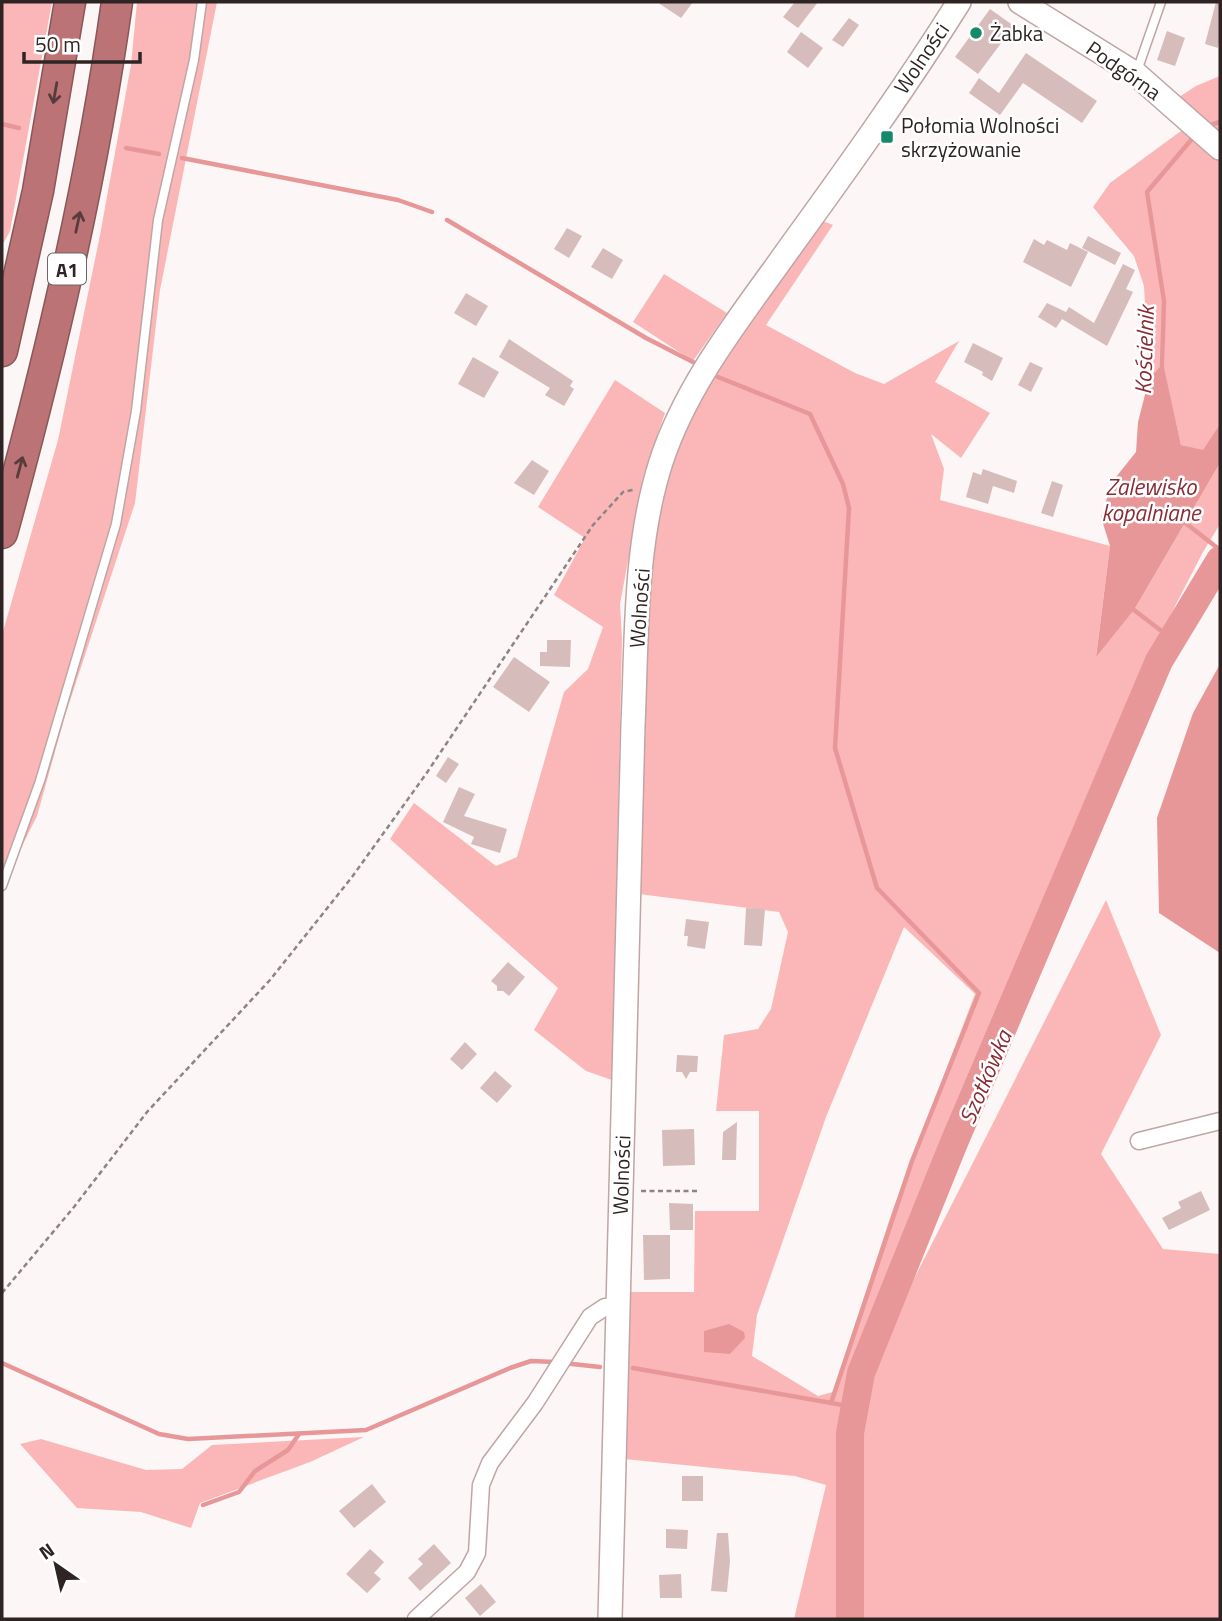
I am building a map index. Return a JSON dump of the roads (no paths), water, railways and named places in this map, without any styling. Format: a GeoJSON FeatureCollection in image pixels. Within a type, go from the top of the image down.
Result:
{"type":"FeatureCollection","features":[{"type":"Feature","properties":{"kind":"highway","name":"A1"},"geometry":{"type":"LineString","coordinates":[[2,351],[38,191],[70,2]]}},
{"type":"Feature","properties":{"kind":"highway","name":"A1"},"geometry":{"type":"LineString","coordinates":[[2,533],[56,322],[91,158],[117,2]]}},
{"type":"Feature","properties":{"kind":"main road","name":"Wolności"},"geometry":{"type":"LineString","coordinates":[[610,1619],[605,1309],[620,1191],[638,599],[653,490],[674,425],[722,343],[959,2]]}},
{"type":"Feature","properties":{"kind":"main road","name":"Podgórna"},"geometry":{"type":"LineString","coordinates":[[1020,2],[1136,74],[1220,148]]}},
{"type":"Feature","properties":{"kind":"street"},"geometry":{"type":"LineString","coordinates":[[1139,1141],[1220,1121]]}},
{"type":"Feature","properties":{"kind":"street"},"geometry":{"type":"LineString","coordinates":[[416,1619],[467,1572],[473,1563],[477,1553],[478,1505],[485,1473],[535,1403],[560,1362],[605,1309]]}},
{"type":"Feature","properties":{"kind":"lane"},"geometry":{"type":"LineString","coordinates":[[2,886],[40,781],[116,524],[136,411],[158,220],[194,60],[202,2]]}},
{"type":"Feature","properties":{"kind":"lane"},"geometry":{"type":"LineString","coordinates":[[1136,74],[1161,2]]}},
{"type":"Feature","properties":{"kind":"water","name":"Zalewisko kopalniane"},"geometry":{"type":"Polygon","coordinates":[[[1163,363],[1181,445],[1203,450],[1220,424],[1220,463],[1134,610],[1096,657],[1110,546],[1101,517],[1112,482],[1136,452],[1138,422],[1149,379],[1163,363]]]}},
{"type":"Feature","properties":{"kind":"water"},"geometry":{"type":"Polygon","coordinates":[[[1220,664],[1220,953],[1159,913],[1157,818],[1193,713],[1220,664]]]}},
{"type":"Feature","properties":{"kind":"water"},"geometry":{"type":"Polygon","coordinates":[[[729,1324],[744,1332],[745,1338],[730,1354],[704,1352],[704,1331],[729,1324]]]}},
{"type":"Feature","properties":{"kind":"waterway","name":"Kościelnik"},"geometry":{"type":"LineString","coordinates":[[1213,124],[1220,122]]}},
{"type":"Feature","properties":{"kind":"waterway"},"geometry":{"type":"LineString","coordinates":[[2,124],[19,128]]}},
{"type":"Feature","properties":{"kind":"waterway","name":"Kościelnik"},"geometry":{"type":"LineString","coordinates":[[1162,367],[1164,301],[1147,192],[1191,140]]}},
{"type":"Feature","properties":{"kind":"waterway"},"geometry":{"type":"LineString","coordinates":[[126,148],[159,154]]}},
{"type":"Feature","properties":{"kind":"waterway"},"geometry":{"type":"LineString","coordinates":[[182,158],[398,200],[432,212]]}},
{"type":"Feature","properties":{"kind":"waterway"},"geometry":{"type":"LineString","coordinates":[[447,220],[646,338],[693,362]]}},
{"type":"Feature","properties":{"kind":"waterway"},"geometry":{"type":"LineString","coordinates":[[718,377],[810,414],[843,484],[849,508],[835,748],[877,888],[979,993],[912,1161],[831,1403]]}},
{"type":"Feature","properties":{"kind":"waterway","name":"Kościelnik"},"geometry":{"type":"LineString","coordinates":[[1183,521],[1220,550]]}},
{"type":"Feature","properties":{"kind":"waterway","name":"Szotkówka"},"geometry":{"type":"LineString","coordinates":[[850,1619],[850,1433],[861,1373],[953,1145],[1159,661],[1220,560]]}},
{"type":"Feature","properties":{"kind":"waterway"},"geometry":{"type":"LineString","coordinates":[[1134,610],[1172,639]]}},
{"type":"Feature","properties":{"kind":"waterway"},"geometry":{"type":"LineString","coordinates":[[2,1363],[159,1434],[188,1439],[366,1430],[510,1368],[531,1361],[555,1362]]}},
{"type":"Feature","properties":{"kind":"waterway"},"geometry":{"type":"LineString","coordinates":[[563,1363],[600,1367]]}},
{"type":"Feature","properties":{"kind":"waterway"},"geometry":{"type":"LineString","coordinates":[[633,1368],[854,1407]]}},
{"type":"Feature","properties":{"kind":"waterway"},"geometry":{"type":"LineString","coordinates":[[203,1505],[239,1492],[255,1471],[288,1450],[299,1434]]}},
{"type":"Feature","properties":{"kind":"place","name":"Żabka"},"geometry":{"type":"Point","coordinates":[976,33]}},
{"type":"Feature","properties":{"kind":"place","name":"Połomia Wolności skrzyżowanie"},"geometry":{"type":"Point","coordinates":[887,137]}}]}
